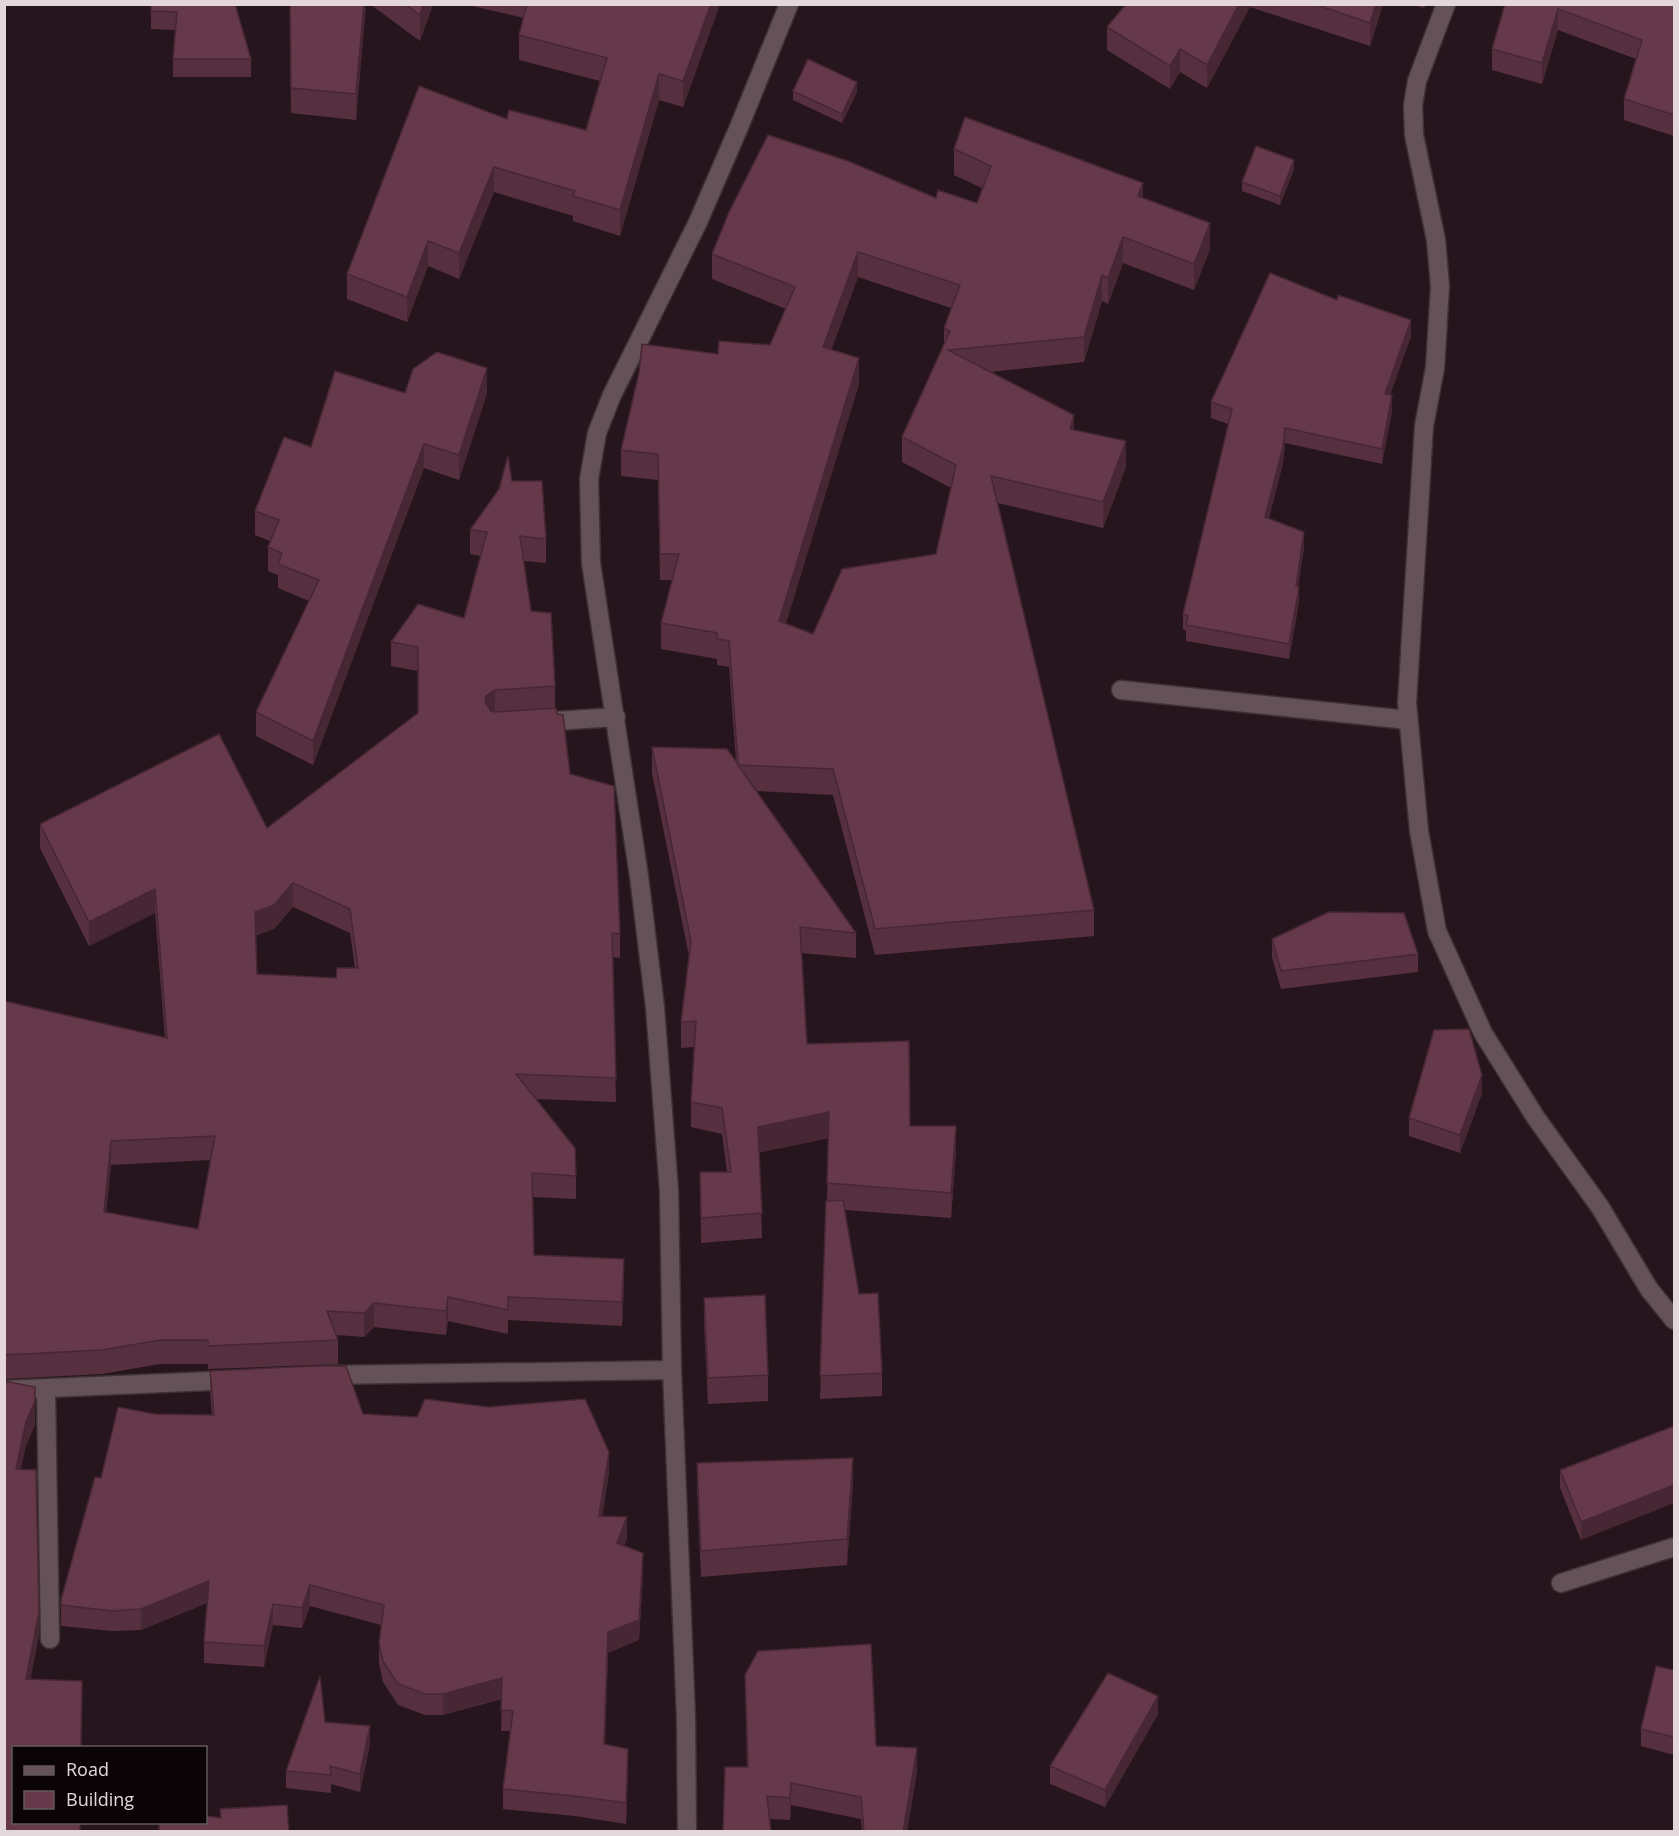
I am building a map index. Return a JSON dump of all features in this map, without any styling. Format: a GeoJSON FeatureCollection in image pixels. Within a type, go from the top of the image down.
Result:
{"type":"FeatureCollection","features":[{"type":"Feature","properties":{"kind":"street"},"geometry":{"type":"LineString","coordinates":[[687,1832],[686,1718],[672,1370],[669,1191],[655,1007],[639,876],[591,563],[589,479],[597,433],[612,395],[698,222],[789,4]]}},
{"type":"Feature","properties":{"kind":"street"},"geometry":{"type":"LineString","coordinates":[[1446,4],[1417,81],[1413,105],[1414,135],[1436,240],[1440,286],[1435,368],[1424,426],[1408,680],[1408,720],[1419,831],[1437,931],[1489,1043],[1536,1118],[1600,1207],[1649,1289],[1674,1320]]}},
{"type":"Feature","properties":{"kind":"street"},"geometry":{"type":"LineString","coordinates":[[1121,690],[1408,720]]}},
{"type":"Feature","properties":{"kind":"street"},"geometry":{"type":"LineString","coordinates":[[520,723],[616,717]]}},
{"type":"Feature","properties":{"kind":"street"},"geometry":{"type":"LineString","coordinates":[[313,1376],[672,1370]]}},
{"type":"Feature","properties":{"kind":"street"},"geometry":{"type":"LineString","coordinates":[[4,1390],[255,1378]]}},
{"type":"Feature","properties":{"kind":"street"},"geometry":{"type":"LineString","coordinates":[[46,1389],[50,1639]]}},
{"type":"Feature","properties":{"kind":"street"},"geometry":{"type":"LineString","coordinates":[[1561,1583],[1674,1547]]}},
{"type":"Feature","properties":{"kind":"building"},"geometry":{"type":"Polygon","coordinates":[[[151,4],[235,4],[251,59],[173,59],[177,12],[151,11],[151,4]]]}},
{"type":"Feature","properties":{"kind":"building"},"geometry":{"type":"Polygon","coordinates":[[[290,4],[364,4],[356,94],[291,88],[290,4]]]}},
{"type":"Feature","properties":{"kind":"building"},"geometry":{"type":"Polygon","coordinates":[[[405,4],[423,4],[420,15],[405,4]]]}},
{"type":"Feature","properties":{"kind":"building"},"geometry":{"type":"Polygon","coordinates":[[[527,4],[711,4],[683,81],[659,74],[620,210],[573,196],[575,191],[494,167],[459,253],[428,241],[407,297],[347,274],[419,86],[507,119],[509,110],[586,130],[607,58],[519,35],[527,4]]]}},
{"type":"Feature","properties":{"kind":"building"},"geometry":{"type":"Polygon","coordinates":[[[1126,4],[1239,4],[1207,65],[1180,49],[1170,66],[1107,27],[1126,4]]]}},
{"type":"Feature","properties":{"kind":"building"},"geometry":{"type":"Polygon","coordinates":[[[1314,4],[1376,4],[1370,23],[1314,4]]]}},
{"type":"Feature","properties":{"kind":"building"},"geometry":{"type":"Polygon","coordinates":[[[1505,4],[1674,4],[1674,115],[1624,99],[1642,40],[1558,9],[1542,63],[1492,49],[1505,4]]]}},
{"type":"Feature","properties":{"kind":"building"},"geometry":{"type":"Polygon","coordinates":[[[808,59],[857,82],[842,114],[793,91],[808,59]]]}},
{"type":"Feature","properties":{"kind":"building"},"geometry":{"type":"Polygon","coordinates":[[[965,117],[1143,183],[1138,196],[1210,223],[1194,264],[1123,237],[1108,278],[1102,275],[1084,337],[948,350],[1074,415],[1070,429],[1126,441],[1103,502],[991,476],[1094,910],[875,929],[833,769],[738,765],[856,933],[800,927],[807,1044],[909,1041],[910,1126],[956,1126],[951,1193],[827,1183],[829,1112],[758,1127],[762,1213],[701,1218],[700,1172],[731,1172],[722,1108],[691,1102],[696,1021],[681,1022],[691,941],[652,747],[727,749],[738,764],[729,641],[717,639],[717,633],[661,623],[679,554],[660,554],[658,454],[621,450],[639,373],[642,344],[718,354],[719,341],[770,345],[795,287],[712,254],[729,212],[768,135],[848,161],[936,198],[938,190],[977,203],[991,166],[954,149],[965,117]],[[858,252],[823,347],[859,358],[779,621],[813,634],[842,569],[936,554],[956,465],[902,437],[950,331],[944,328],[960,285],[858,252]]]}},
{"type":"Feature","properties":{"kind":"building"},"geometry":{"type":"Polygon","coordinates":[[[1256,146],[1294,160],[1280,196],[1242,182],[1256,146]]]}},
{"type":"Feature","properties":{"kind":"building"},"geometry":{"type":"Polygon","coordinates":[[[1270,273],[1337,300],[1338,295],[1411,320],[1385,394],[1392,395],[1382,449],[1285,428],[1283,447],[1265,517],[1304,532],[1296,586],[1299,587],[1289,644],[1186,625],[1188,616],[1183,614],[1232,409],[1211,402],[1270,273]]]}},
{"type":"Feature","properties":{"kind":"building"},"geometry":{"type":"Polygon","coordinates":[[[437,352],[487,368],[459,455],[424,444],[313,741],[256,712],[319,580],[278,564],[282,553],[268,547],[279,520],[255,511],[284,437],[311,447],[335,371],[405,393],[413,369],[437,352]]]}},
{"type":"Feature","properties":{"kind":"building"},"geometry":{"type":"Polygon","coordinates":[[[508,456],[512,481],[542,481],[546,539],[520,536],[531,611],[551,613],[555,686],[495,690],[486,696],[485,702],[491,711],[496,712],[556,708],[557,714],[563,715],[570,774],[614,786],[620,934],[612,933],[616,1078],[516,1074],[575,1148],[576,1176],[532,1173],[534,1255],[624,1259],[622,1302],[508,1297],[508,1310],[448,1297],[446,1311],[374,1303],[364,1313],[327,1311],[338,1340],[208,1346],[208,1340],[160,1340],[102,1350],[4,1355],[4,1001],[167,1038],[155,889],[89,922],[40,824],[219,734],[267,828],[418,713],[418,647],[391,642],[418,604],[464,618],[487,532],[470,530],[499,489],[508,456]],[[293,883],[274,905],[255,912],[257,974],[336,978],[337,968],[358,968],[350,909],[293,883]],[[215,1136],[111,1141],[104,1212],[198,1229],[215,1136]]]}},
{"type":"Feature","properties":{"kind":"building"},"geometry":{"type":"Polygon","coordinates":[[[1329,912],[1404,913],[1418,954],[1281,971],[1272,939],[1329,912]]]}},
{"type":"Feature","properties":{"kind":"building"},"geometry":{"type":"Polygon","coordinates":[[[1469,1029],[1482,1075],[1460,1135],[1409,1118],[1434,1030],[1469,1029]]]}},
{"type":"Feature","properties":{"kind":"building"},"geometry":{"type":"Polygon","coordinates":[[[843,1200],[859,1294],[878,1293],[882,1373],[820,1376],[826,1201],[843,1200]]]}},
{"type":"Feature","properties":{"kind":"building"},"geometry":{"type":"Polygon","coordinates":[[[765,1295],[768,1375],[708,1378],[704,1298],[765,1295]]]}},
{"type":"Feature","properties":{"kind":"building"},"geometry":{"type":"Polygon","coordinates":[[[346,1366],[363,1414],[417,1417],[425,1399],[488,1407],[585,1399],[609,1452],[599,1516],[627,1517],[617,1543],[643,1553],[639,1620],[608,1632],[604,1744],[628,1749],[626,1803],[503,1789],[513,1711],[501,1710],[502,1678],[443,1694],[425,1694],[398,1684],[383,1661],[379,1643],[384,1605],[310,1585],[302,1608],[273,1604],[264,1646],[204,1642],[209,1581],[141,1609],[112,1611],[61,1605],[95,1477],[101,1478],[118,1407],[155,1414],[214,1415],[210,1371],[346,1366]]]}},
{"type":"Feature","properties":{"kind":"building"},"geometry":{"type":"Polygon","coordinates":[[[4,1381],[35,1387],[35,1401],[26,1422],[16,1469],[36,1470],[39,1612],[26,1679],[82,1681],[81,1746],[12,1746],[12,1824],[80,1824],[80,1832],[4,1832],[4,1381]]]}},
{"type":"Feature","properties":{"kind":"building"},"geometry":{"type":"Polygon","coordinates":[[[1674,1426],[1674,1485],[1581,1522],[1560,1470],[1674,1426]]]}},
{"type":"Feature","properties":{"kind":"building"},"geometry":{"type":"Polygon","coordinates":[[[853,1458],[847,1539],[701,1551],[697,1463],[853,1458]]]}},
{"type":"Feature","properties":{"kind":"building"},"geometry":{"type":"Polygon","coordinates":[[[871,1644],[876,1746],[917,1748],[903,1832],[864,1832],[861,1797],[791,1783],[790,1798],[767,1796],[771,1832],[723,1832],[725,1767],[748,1767],[745,1675],[758,1651],[871,1644]]]}},
{"type":"Feature","properties":{"kind":"building"},"geometry":{"type":"Polygon","coordinates":[[[1656,1666],[1674,1670],[1674,1737],[1641,1729],[1656,1666]]]}},
{"type":"Feature","properties":{"kind":"building"},"geometry":{"type":"Polygon","coordinates":[[[1108,1673],[1158,1696],[1105,1790],[1050,1766],[1108,1673]]]}},
{"type":"Feature","properties":{"kind":"building"},"geometry":{"type":"Polygon","coordinates":[[[320,1676],[325,1722],[370,1726],[360,1774],[330,1766],[331,1775],[286,1771],[320,1676]]]}},
{"type":"Feature","properties":{"kind":"building"},"geometry":{"type":"Polygon","coordinates":[[[287,1805],[289,1832],[159,1832],[159,1824],[207,1824],[207,1816],[221,1818],[220,1809],[287,1805]]]}}]}
